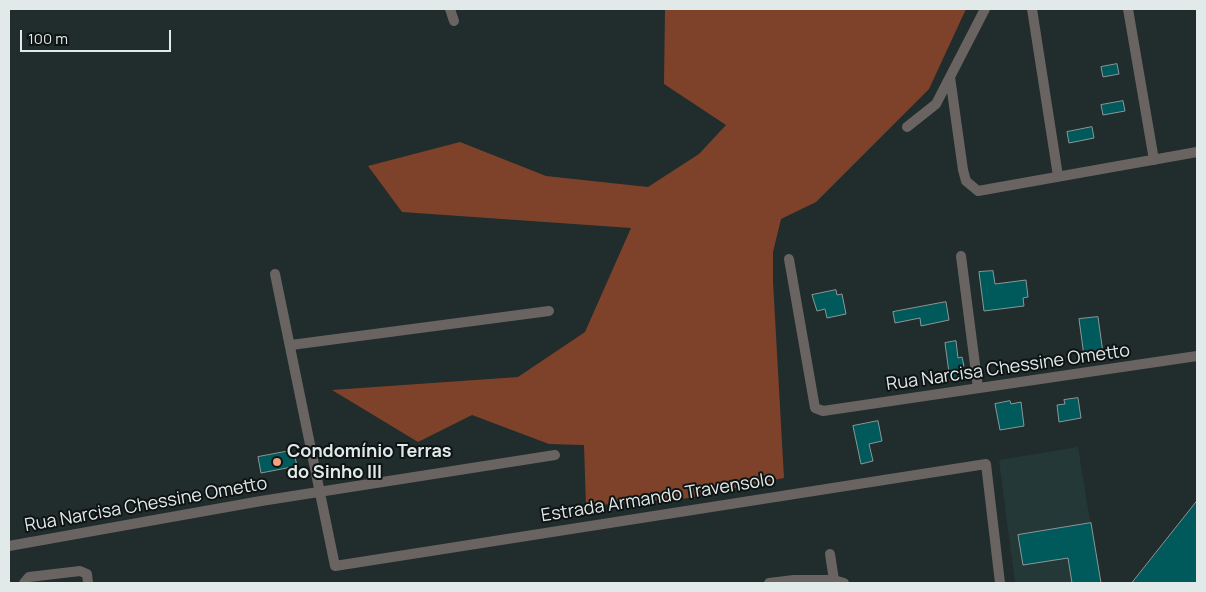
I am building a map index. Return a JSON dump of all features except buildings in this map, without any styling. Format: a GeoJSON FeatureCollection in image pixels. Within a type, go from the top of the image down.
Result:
{"type":"FeatureCollection","features":[{"type":"Feature","properties":{"kind":"street"},"geometry":{"type":"LineString","coordinates":[[450,9],[454,21]]}},
{"type":"Feature","properties":{"kind":"street"},"geometry":{"type":"LineString","coordinates":[[907,128],[936,104],[985,9]]}},
{"type":"Feature","properties":{"kind":"street"},"geometry":{"type":"LineString","coordinates":[[1032,9],[1058,176]]}},
{"type":"Feature","properties":{"kind":"street"},"geometry":{"type":"LineString","coordinates":[[1128,9],[1154,160]]}},
{"type":"Feature","properties":{"kind":"street"},"geometry":{"type":"LineString","coordinates":[[950,77],[963,170],[966,181],[978,190],[1197,152]]}},
{"type":"Feature","properties":{"kind":"street"},"geometry":{"type":"LineString","coordinates":[[961,256],[978,388]]}},
{"type":"Feature","properties":{"kind":"street","name":"Rua Narcisa Chessine Ometto"},"geometry":{"type":"LineString","coordinates":[[789,259],[815,408],[823,412],[1197,356]]}},
{"type":"Feature","properties":{"kind":"street"},"geometry":{"type":"LineString","coordinates":[[275,274],[320,492]]}},
{"type":"Feature","properties":{"kind":"street"},"geometry":{"type":"LineString","coordinates":[[291,345],[549,311]]}},
{"type":"Feature","properties":{"kind":"street","name":"Rua Narcisa Chessine Ometto"},"geometry":{"type":"LineString","coordinates":[[9,546],[320,492],[555,455]]}},
{"type":"Feature","properties":{"kind":"street","name":"Estrada Armando Travensolo"},"geometry":{"type":"LineString","coordinates":[[320,492],[335,566],[986,464],[1000,583]]}},
{"type":"Feature","properties":{"kind":"street"},"geometry":{"type":"LineString","coordinates":[[769,583],[836,582],[830,554]]}},
{"type":"Feature","properties":{"kind":"street"},"geometry":{"type":"LineString","coordinates":[[24,583],[29,577],[80,571],[87,574],[88,583]]}},
{"type":"Feature","properties":{"kind":"shaded area"},"geometry":{"type":"Polygon","coordinates":[[[665,9],[966,9],[929,89],[816,202],[781,219],[773,252],[773,282],[784,478],[689,498],[586,506],[584,445],[549,444],[472,415],[418,442],[332,390],[518,377],[585,332],[631,228],[402,212],[368,166],[460,142],[546,176],[648,187],[699,154],[726,125],[664,84],[665,9]]]}},
{"type":"Feature","properties":{"kind":"shaded area"},"geometry":{"type":"Polygon","coordinates":[[[1078,447],[1100,583],[1015,583],[999,460],[1078,447]]]}},
{"type":"Feature","properties":{"kind":"place","name":"Condomínio Terras do Sinho III"},"geometry":{"type":"Point","coordinates":[277,462]}}]}
